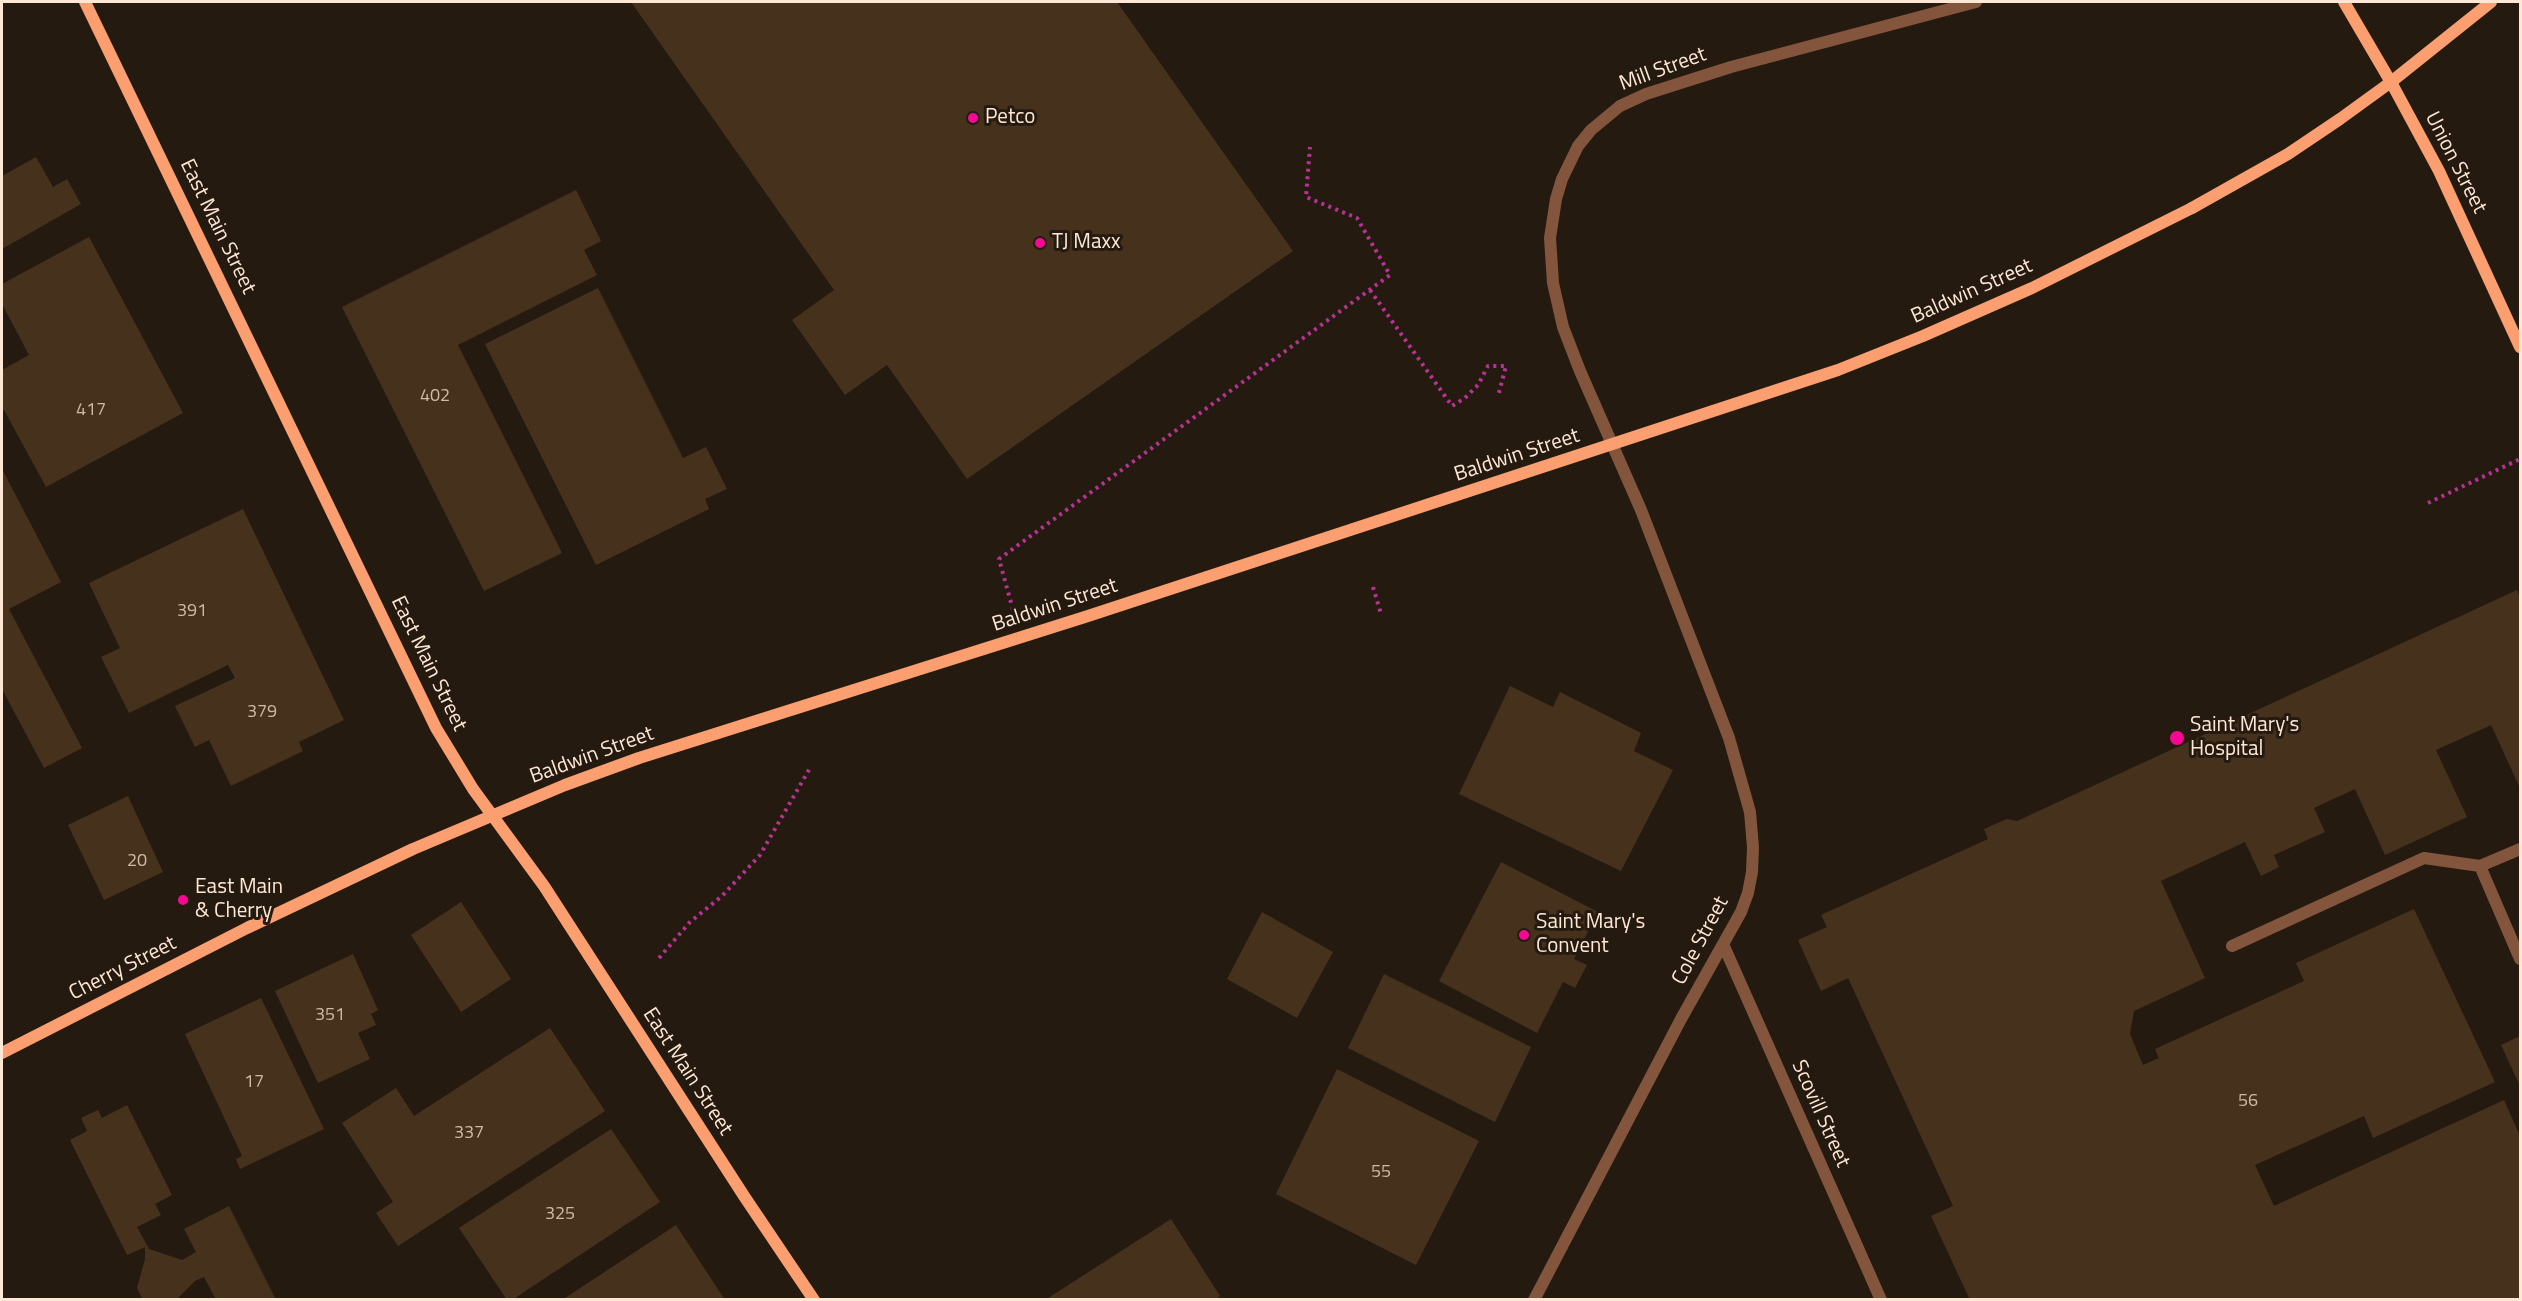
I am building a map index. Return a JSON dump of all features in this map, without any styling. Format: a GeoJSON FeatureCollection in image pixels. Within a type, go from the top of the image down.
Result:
{"type":"FeatureCollection","features":[{"type":"Feature","properties":{"kind":"main road","name":"East Main Street"},"geometry":{"type":"LineString","coordinates":[[86,2],[436,728],[473,789],[543,886],[744,1196],[814,1299]]}},
{"type":"Feature","properties":{"kind":"main road","name":"Union Street"},"geometry":{"type":"LineString","coordinates":[[2344,2],[2439,171],[2520,347]]}},
{"type":"Feature","properties":{"kind":"main road","name":"Baldwin Street"},"geometry":{"type":"LineString","coordinates":[[492,814],[639,758],[1020,638],[1613,445],[1838,370],[1923,336],[2032,288],[2192,208],[2279,159],[2391,82],[2491,2]]}},
{"type":"Feature","properties":{"kind":"main road","name":"Cherry Street"},"geometry":{"type":"LineString","coordinates":[[2,1053],[247,928],[492,814]]}},
{"type":"Feature","properties":{"kind":"street","name":"Mill Street"},"geometry":{"type":"LineString","coordinates":[[1613,445],[1563,327],[1551,263],[1550,238],[1556,199],[1569,162],[1591,130],[1620,106],[1680,82],[1977,2]]}},
{"type":"Feature","properties":{"kind":"street","name":"Cole Street"},"geometry":{"type":"LineString","coordinates":[[1534,1299],[1664,1050],[1741,912],[1752,872],[1753,847],[1750,812],[1725,727],[1613,445]]}},
{"type":"Feature","properties":{"kind":"street"},"geometry":{"type":"LineString","coordinates":[[2232,946],[2424,858],[2480,866],[2520,849]]}},
{"type":"Feature","properties":{"kind":"street"},"geometry":{"type":"LineString","coordinates":[[2480,866],[2520,959]]}},
{"type":"Feature","properties":{"kind":"street","name":"Scovill Street"},"geometry":{"type":"LineString","coordinates":[[1723,944],[1881,1299]]}},
{"type":"Feature","properties":{"kind":"path"},"geometry":{"type":"LineString","coordinates":[[1020,638],[999,559],[1390,275],[1357,218],[1306,197],[1310,147]]}},
{"type":"Feature","properties":{"kind":"path"},"geometry":{"type":"LineString","coordinates":[[1370,290],[1452,406],[1478,386],[1488,366],[1506,366],[1498,396]]}},
{"type":"Feature","properties":{"kind":"path"},"geometry":{"type":"LineString","coordinates":[[2428,502],[2520,459]]}},
{"type":"Feature","properties":{"kind":"path"},"geometry":{"type":"LineString","coordinates":[[1373,587],[1381,614]]}},
{"type":"Feature","properties":{"kind":"path"},"geometry":{"type":"LineString","coordinates":[[659,958],[690,922],[722,896],[760,855],[810,768]]}},
{"type":"Feature","properties":{"kind":"building"},"geometry":{"type":"Polygon","coordinates":[[[631,2],[1117,2],[1293,251],[967,479],[887,365],[845,395],[792,320],[834,290],[631,2]]]}},
{"type":"Feature","properties":{"kind":"building"},"geometry":{"type":"Polygon","coordinates":[[[36,157],[53,187],[67,179],[81,204],[2,249],[2,176],[36,157]]]}},
{"type":"Feature","properties":{"kind":"building"},"geometry":{"type":"Polygon","coordinates":[[[576,190],[601,241],[584,250],[597,275],[458,345],[562,553],[484,591],[342,307],[576,190]]]}},
{"type":"Feature","properties":{"kind":"building"},"geometry":{"type":"Polygon","coordinates":[[[89,237],[183,413],[46,487],[4,410],[2,412],[2,370],[29,355],[2,304],[2,284],[89,237]]]}},
{"type":"Feature","properties":{"kind":"building"},"geometry":{"type":"Polygon","coordinates":[[[598,288],[683,458],[706,447],[727,489],[705,499],[709,509],[596,565],[485,344],[598,288]]]}},
{"type":"Feature","properties":{"kind":"building"},"geometry":{"type":"Polygon","coordinates":[[[2,469],[61,582],[9,609],[82,748],[44,768],[2,689],[2,469]]]}},
{"type":"Feature","properties":{"kind":"building"},"geometry":{"type":"Polygon","coordinates":[[[243,509],[344,720],[299,742],[303,751],[231,786],[209,740],[195,747],[175,706],[235,678],[228,665],[129,713],[101,657],[120,648],[89,583],[243,509]]]}},
{"type":"Feature","properties":{"kind":"building"},"geometry":{"type":"Polygon","coordinates":[[[2517,590],[2520,598],[2520,788],[2491,725],[2436,750],[2467,817],[2385,855],[2355,789],[2314,808],[2325,832],[2274,855],[2279,867],[2261,876],[2245,842],[2161,881],[2205,978],[2134,1011],[2130,1034],[2143,1065],[2159,1058],[2155,1049],[2304,981],[2296,963],[2414,909],[2495,1082],[2373,1138],[2364,1116],[2255,1165],[2274,1206],[2504,1100],[2520,1136],[2520,1300],[1970,1300],[1931,1216],[1953,1206],[1848,978],[1821,991],[1798,940],[1827,927],[1821,915],[1988,839],[1984,829],[2007,819],[2017,821],[2517,590]]]}},
{"type":"Feature","properties":{"kind":"building"},"geometry":{"type":"Polygon","coordinates":[[[1510,686],[1553,707],[1560,692],[1641,733],[1634,751],[1673,770],[1621,871],[1459,794],[1510,686]]]}},
{"type":"Feature","properties":{"kind":"building"},"geometry":{"type":"Polygon","coordinates":[[[128,796],[163,872],[104,900],[68,825],[128,796]]]}},
{"type":"Feature","properties":{"kind":"building","name":"Saint Mary's Convent"},"geometry":{"type":"Polygon","coordinates":[[[1501,862],[1598,912],[1574,959],[1587,965],[1575,988],[1563,982],[1537,1033],[1439,981],[1501,862]]]}},
{"type":"Feature","properties":{"kind":"building"},"geometry":{"type":"Polygon","coordinates":[[[461,902],[511,979],[461,1012],[411,935],[461,902]]]}},
{"type":"Feature","properties":{"kind":"building"},"geometry":{"type":"Polygon","coordinates":[[[1262,912],[1333,952],[1297,1018],[1227,979],[1262,912]]]}},
{"type":"Feature","properties":{"kind":"building"},"geometry":{"type":"Polygon","coordinates":[[[353,954],[378,1010],[371,1014],[376,1025],[358,1033],[370,1059],[318,1083],[275,991],[353,954]]]}},
{"type":"Feature","properties":{"kind":"building"},"geometry":{"type":"Polygon","coordinates":[[[1384,974],[1531,1047],[1495,1122],[1348,1048],[1384,974]]]}},
{"type":"Feature","properties":{"kind":"building"},"geometry":{"type":"Polygon","coordinates":[[[261,998],[324,1129],[240,1169],[236,1159],[242,1156],[185,1034],[261,998]]]}},
{"type":"Feature","properties":{"kind":"building"},"geometry":{"type":"Polygon","coordinates":[[[550,1028],[605,1111],[398,1246],[376,1213],[393,1202],[342,1123],[396,1088],[414,1116],[550,1028]]]}},
{"type":"Feature","properties":{"kind":"building"},"geometry":{"type":"Polygon","coordinates":[[[2520,1036],[2520,1086],[2501,1045],[2520,1036]]]}},
{"type":"Feature","properties":{"kind":"building"},"geometry":{"type":"Polygon","coordinates":[[[1337,1069],[1479,1141],[1416,1265],[1276,1194],[1337,1069]]]}},
{"type":"Feature","properties":{"kind":"building"},"geometry":{"type":"Polygon","coordinates":[[[127,1105],[172,1195],[155,1204],[161,1215],[137,1227],[149,1249],[182,1260],[196,1252],[184,1229],[229,1206],[276,1300],[216,1300],[204,1277],[195,1281],[176,1300],[143,1300],[137,1288],[145,1259],[145,1247],[127,1255],[70,1140],[87,1131],[81,1118],[98,1110],[102,1118],[127,1105]]]}},
{"type":"Feature","properties":{"kind":"building"},"geometry":{"type":"Polygon","coordinates":[[[611,1129],[660,1202],[512,1300],[507,1300],[459,1228],[611,1129]]]}},
{"type":"Feature","properties":{"kind":"building"},"geometry":{"type":"Polygon","coordinates":[[[1171,1219],[1220,1296],[1215,1300],[1045,1300],[1171,1219]]]}},
{"type":"Feature","properties":{"kind":"building"},"geometry":{"type":"Polygon","coordinates":[[[676,1225],[725,1300],[562,1300],[676,1225]]]}},
{"type":"Feature","properties":{"kind":"place","name":"Petco"},"geometry":{"type":"Point","coordinates":[973,118]}},
{"type":"Feature","properties":{"kind":"place","name":"TJ Maxx"},"geometry":{"type":"Point","coordinates":[1040,243]}},
{"type":"Feature","properties":{"kind":"place","name":"Saint Mary's Hospital"},"geometry":{"type":"Point","coordinates":[2177,738]}},
{"type":"Feature","properties":{"kind":"place","name":"East Main & Cherry"},"geometry":{"type":"Point","coordinates":[183,900]}},
{"type":"Feature","properties":{"kind":"place","name":"Saint Mary's Convent"},"geometry":{"type":"Point","coordinates":[1524,935]}}]}
